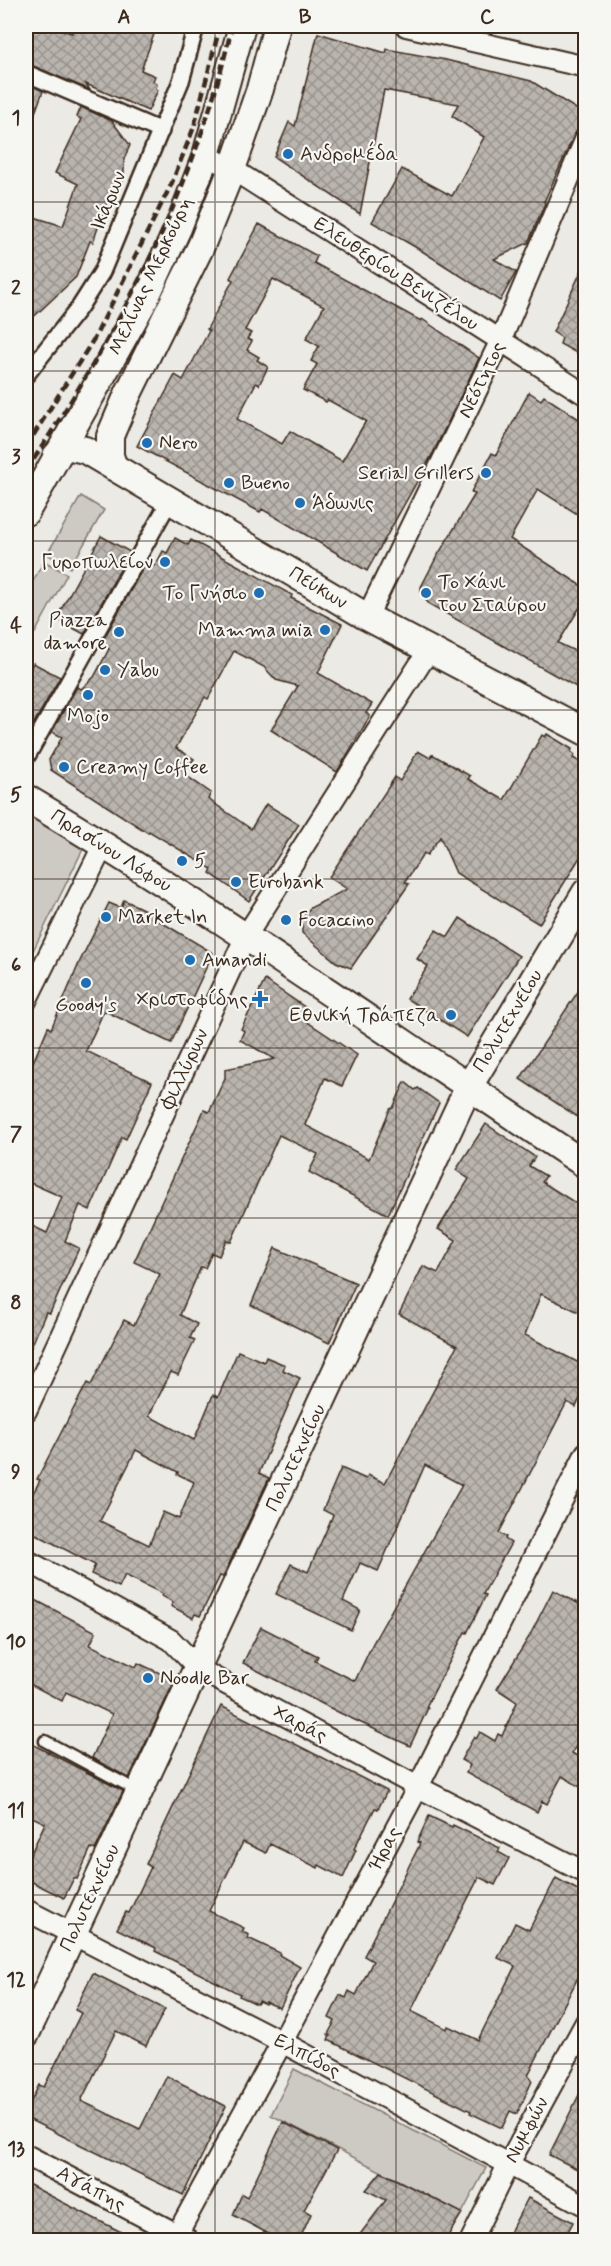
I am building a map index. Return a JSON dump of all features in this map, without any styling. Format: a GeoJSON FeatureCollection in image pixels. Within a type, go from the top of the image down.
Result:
{"type":"FeatureCollection","features":[{"type":"Feature","properties":{"kind":"street","name":"Ικάρων"},"geometry":{"type":"LineString","coordinates":[[26,375],[79,308],[102,272],[181,81],[196,26]]}},
{"type":"Feature","properties":{"kind":"street","name":"Μελίνας Μερκούρη"},"geometry":{"type":"LineString","coordinates":[[26,512],[144,301],[178,228],[206,155],[242,26]]}},
{"type":"Feature","properties":{"kind":"street","name":"Μελίνας Μερκούρη"},"geometry":{"type":"LineString","coordinates":[[114,467],[109,447],[110,436],[128,394],[201,246],[232,169],[260,89],[277,26]]}},
{"type":"Feature","properties":{"kind":"street"},"geometry":{"type":"LineString","coordinates":[[406,26],[585,67]]}},
{"type":"Feature","properties":{"kind":"street"},"geometry":{"type":"LineString","coordinates":[[26,74],[160,131]]}},
{"type":"Feature","properties":{"kind":"street","name":"Νεότητος"},"geometry":{"type":"LineString","coordinates":[[367,617],[500,342],[585,138]]}},
{"type":"Feature","properties":{"kind":"street","name":"Ελευθερίου Βενιζέλου"},"geometry":{"type":"LineString","coordinates":[[206,155],[232,169],[585,395]]}},
{"type":"Feature","properties":{"kind":"street","name":"Πεύκων"},"geometry":{"type":"LineString","coordinates":[[56,456],[66,446],[85,450],[367,617],[585,732]]}},
{"type":"Feature","properties":{"kind":"street"},"geometry":{"type":"LineString","coordinates":[[26,758],[170,500]]}},
{"type":"Feature","properties":{"kind":"street","name":"Φιλλύρων"},"geometry":{"type":"LineString","coordinates":[[26,1411],[246,936],[429,650]]}},
{"type":"Feature","properties":{"kind":"street","name":"Πρασίνου Λόφου"},"geometry":{"type":"LineString","coordinates":[[26,798],[104,844],[246,936],[585,1165]]}},
{"type":"Feature","properties":{"kind":"street"},"geometry":{"type":"LineString","coordinates":[[26,1002],[31,976],[104,844]]}},
{"type":"Feature","properties":{"kind":"street","name":"Πολυτεχνείου"},"geometry":{"type":"LineString","coordinates":[[26,2034],[468,1088],[585,892]]}},
{"type":"Feature","properties":{"kind":"street","name":"Ήρας"},"geometry":{"type":"LineString","coordinates":[[180,2239],[418,1787],[585,1453]]}},
{"type":"Feature","properties":{"kind":"street","name":"Χαράς"},"geometry":{"type":"LineString","coordinates":[[26,1560],[171,1640],[198,1668],[418,1787],[585,1872]]}},
{"type":"Feature","properties":{"kind":"street","name":"Ελπίδος"},"geometry":{"type":"LineString","coordinates":[[26,1910],[282,2042],[585,2206]]}},
{"type":"Feature","properties":{"kind":"street","name":"Νυμφών"},"geometry":{"type":"LineString","coordinates":[[471,2241],[508,2165],[585,2022]]}},
{"type":"Feature","properties":{"kind":"street","name":"Αγάπης"},"geometry":{"type":"LineString","coordinates":[[26,2155],[180,2239]]}},
{"type":"Feature","properties":{"kind":"lane"},"geometry":{"type":"LineString","coordinates":[[45,1742],[140,1792]]}},
{"type":"Feature","properties":{"kind":"shaded area"},"geometry":{"type":"Polygon","coordinates":[[[81,496],[104,510],[70,568],[47,554],[81,496]]]}},
{"type":"Feature","properties":{"kind":"shaded area"},"geometry":{"type":"Polygon","coordinates":[[[44,561],[67,574],[35,633],[26,628],[26,594],[44,561]]]}},
{"type":"Feature","properties":{"kind":"shaded area"},"geometry":{"type":"Polygon","coordinates":[[[26,808],[85,845],[26,965],[26,808]]]}},
{"type":"Feature","properties":{"kind":"shaded area"},"geometry":{"type":"Polygon","coordinates":[[[294,2069],[486,2168],[462,2213],[271,2115],[294,2069]]]}},
{"type":"Feature","properties":{"kind":"building"},"geometry":{"type":"Polygon","coordinates":[[[26,26],[48,26],[72,33],[74,26],[157,26],[141,70],[155,76],[153,81],[157,84],[156,89],[158,90],[148,111],[86,84],[90,90],[26,63],[26,26]]]}},
{"type":"Feature","properties":{"kind":"building"},"geometry":{"type":"Polygon","coordinates":[[[318,33],[386,53],[387,49],[446,60],[531,81],[578,110],[582,127],[575,133],[528,243],[494,259],[516,272],[500,301],[372,222],[402,169],[452,196],[484,137],[452,116],[458,104],[384,90],[360,214],[274,157],[289,122],[295,126],[318,33]]]}},
{"type":"Feature","properties":{"kind":"building"},"geometry":{"type":"Polygon","coordinates":[[[26,83],[43,91],[28,132],[26,132],[26,83]]]}},
{"type":"Feature","properties":{"kind":"building"},"geometry":{"type":"Polygon","coordinates":[[[81,107],[112,121],[130,145],[124,159],[124,175],[117,192],[107,202],[93,242],[90,241],[76,277],[26,324],[26,236],[34,217],[63,226],[78,184],[55,173],[81,119],[77,117],[81,107]]]}},
{"type":"Feature","properties":{"kind":"building"},"geometry":{"type":"Polygon","coordinates":[[[259,224],[317,256],[314,263],[421,321],[422,319],[479,358],[433,453],[367,571],[262,509],[260,512],[137,446],[175,375],[183,380],[233,280],[230,278],[259,224]],[[273,279],[245,330],[251,333],[247,339],[252,341],[247,350],[259,357],[257,360],[268,367],[259,385],[256,383],[237,419],[282,444],[290,431],[342,461],[366,421],[328,400],[326,402],[303,390],[317,364],[311,361],[319,346],[306,339],[324,306],[273,279]]]}},
{"type":"Feature","properties":{"kind":"building"},"geometry":{"type":"Polygon","coordinates":[[[585,263],[585,343],[580,355],[560,344],[562,338],[553,332],[585,263]]]}},
{"type":"Feature","properties":{"kind":"building"},"geometry":{"type":"Polygon","coordinates":[[[529,392],[541,400],[544,396],[585,423],[585,519],[538,489],[510,539],[585,588],[585,599],[558,643],[585,656],[585,692],[429,604],[421,594],[421,587],[436,558],[475,494],[471,492],[492,453],[496,455],[529,392]]]}},
{"type":"Feature","properties":{"kind":"building"},"geometry":{"type":"Polygon","coordinates":[[[101,536],[130,552],[84,634],[56,619],[101,536]]]}},
{"type":"Feature","properties":{"kind":"building"},"geometry":{"type":"Polygon","coordinates":[[[175,538],[188,545],[191,540],[292,595],[291,598],[342,624],[318,673],[372,704],[366,713],[370,716],[337,772],[271,730],[298,686],[276,680],[264,667],[234,651],[208,699],[205,697],[176,748],[194,759],[184,774],[211,793],[208,799],[251,829],[266,804],[299,824],[249,901],[210,873],[212,869],[149,831],[148,833],[51,770],[49,760],[62,737],[52,732],[77,687],[81,689],[94,677],[109,649],[101,644],[147,561],[155,566],[163,551],[167,553],[175,538]]]}},
{"type":"Feature","properties":{"kind":"building"},"geometry":{"type":"Polygon","coordinates":[[[33,663],[60,677],[34,723],[26,719],[26,677],[33,663]]]}},
{"type":"Feature","properties":{"kind":"building"},"geometry":{"type":"Polygon","coordinates":[[[547,734],[572,749],[571,752],[575,755],[573,758],[585,765],[585,849],[539,924],[456,873],[440,837],[427,855],[424,853],[405,882],[409,884],[351,968],[336,962],[302,933],[302,918],[310,908],[347,889],[329,877],[395,777],[400,781],[418,751],[430,758],[432,754],[470,776],[468,779],[504,800],[542,735],[545,737],[547,734]]]}},
{"type":"Feature","properties":{"kind":"building"},"geometry":{"type":"Polygon","coordinates":[[[124,900],[158,916],[156,919],[213,953],[171,1043],[105,1011],[102,1015],[86,1051],[152,1082],[126,1139],[122,1137],[90,1210],[80,1205],[65,1241],[79,1248],[50,1313],[46,1312],[26,1359],[26,1223],[47,1233],[62,1197],[26,1181],[26,1079],[48,1027],[51,1029],[80,961],[109,903],[121,908],[124,900]]]}},
{"type":"Feature","properties":{"kind":"building"},"geometry":{"type":"Polygon","coordinates":[[[460,918],[519,956],[467,1037],[407,999],[428,966],[417,959],[436,930],[448,937],[460,918]]]}},
{"type":"Feature","properties":{"kind":"building"},"geometry":{"type":"Polygon","coordinates":[[[265,980],[309,1010],[303,1019],[357,1055],[342,1086],[325,1078],[305,1125],[369,1159],[390,1109],[393,1108],[405,1082],[439,1103],[388,1215],[309,1172],[318,1154],[279,1135],[231,1242],[226,1240],[219,1256],[212,1253],[205,1268],[201,1267],[180,1315],[197,1324],[190,1338],[195,1340],[178,1375],[171,1372],[149,1416],[194,1440],[213,1395],[218,1397],[238,1351],[264,1362],[266,1357],[285,1365],[283,1370],[300,1378],[259,1473],[269,1478],[223,1577],[220,1576],[200,1616],[195,1614],[193,1618],[171,1606],[173,1602],[162,1596],[163,1594],[125,1575],[119,1587],[91,1574],[95,1565],[26,1529],[26,1507],[40,1480],[37,1479],[87,1383],[91,1385],[124,1320],[134,1325],[160,1274],[134,1262],[204,1110],[209,1112],[225,1078],[225,1069],[275,1059],[240,1040],[244,1031],[241,1029],[265,980]],[[136,1450],[100,1521],[149,1545],[163,1512],[179,1519],[194,1482],[177,1474],[178,1472],[136,1450]]]}},
{"type":"Feature","properties":{"kind":"building"},"geometry":{"type":"Polygon","coordinates":[[[585,981],[585,1107],[579,1118],[520,1079],[585,981]]]}},
{"type":"Feature","properties":{"kind":"building"},"geometry":{"type":"Polygon","coordinates":[[[486,1124],[535,1157],[529,1166],[546,1176],[542,1182],[585,1209],[585,1315],[541,1294],[525,1335],[585,1366],[585,1387],[576,1407],[567,1402],[499,1533],[511,1543],[483,1594],[486,1595],[467,1633],[465,1632],[426,1707],[428,1708],[410,1746],[243,1663],[261,1627],[318,1656],[315,1661],[355,1681],[373,1643],[462,1485],[425,1465],[378,1571],[360,1563],[343,1601],[360,1610],[351,1630],[276,1594],[291,1564],[308,1572],[333,1515],[323,1510],[341,1468],[366,1479],[368,1475],[385,1483],[457,1346],[399,1314],[423,1266],[438,1273],[456,1240],[438,1229],[469,1179],[456,1170],[486,1124]]]}},
{"type":"Feature","properties":{"kind":"building"},"geometry":{"type":"Polygon","coordinates":[[[275,1248],[356,1283],[329,1343],[251,1305],[275,1248]]]}},
{"type":"Feature","properties":{"kind":"building"},"geometry":{"type":"Polygon","coordinates":[[[553,1590],[585,1607],[585,1730],[572,1753],[585,1761],[585,1790],[562,1776],[547,1804],[542,1801],[537,1812],[466,1773],[470,1765],[461,1760],[474,1737],[476,1739],[480,1732],[495,1741],[498,1734],[502,1736],[517,1702],[497,1689],[529,1637],[553,1590]]]}},
{"type":"Feature","properties":{"kind":"building"},"geometry":{"type":"Polygon","coordinates":[[[26,1595],[96,1632],[90,1645],[136,1667],[138,1663],[175,1680],[129,1778],[92,1758],[112,1714],[66,1692],[62,1701],[26,1682],[26,1595]]]}},
{"type":"Feature","properties":{"kind":"building"},"geometry":{"type":"Polygon","coordinates":[[[221,1706],[387,1791],[378,1809],[375,1808],[354,1849],[356,1850],[343,1878],[270,1844],[266,1853],[243,1842],[209,1911],[244,1928],[242,1932],[249,1935],[248,1938],[280,1953],[279,1955],[300,1967],[280,2008],[266,2002],[265,2004],[259,2001],[257,2004],[239,1996],[240,1994],[117,1929],[126,1912],[129,1913],[151,1867],[146,1864],[221,1706]]]}},
{"type":"Feature","properties":{"kind":"building"},"geometry":{"type":"Polygon","coordinates":[[[26,1741],[123,1791],[95,1850],[91,1848],[77,1879],[74,1878],[64,1898],[26,1879],[26,1864],[45,1823],[26,1814],[26,1741]]]}},
{"type":"Feature","properties":{"kind":"building"},"geometry":{"type":"Polygon","coordinates":[[[429,1816],[500,1848],[498,1852],[509,1858],[495,1885],[479,1877],[411,2011],[447,2029],[448,2026],[478,2040],[515,1966],[498,1958],[515,1923],[529,1930],[556,1878],[585,1894],[585,1964],[528,2075],[532,2081],[517,2114],[510,2111],[502,2128],[328,2040],[330,2036],[328,2034],[335,2021],[329,2018],[340,1995],[346,1998],[349,1991],[356,1995],[373,1961],[364,1956],[418,1848],[420,1843],[417,1842],[429,1816]]]}},
{"type":"Feature","properties":{"kind":"building"},"geometry":{"type":"Polygon","coordinates":[[[93,1973],[165,2009],[146,2046],[116,2031],[81,2101],[140,2129],[167,2076],[226,2106],[183,2195],[26,2118],[26,2112],[39,2085],[44,2087],[81,2013],[75,2010],[93,1973]]]}},
{"type":"Feature","properties":{"kind":"building"},"geometry":{"type":"Polygon","coordinates":[[[585,2083],[585,2173],[549,2155],[585,2083]]]}},
{"type":"Feature","properties":{"kind":"building"},"geometry":{"type":"Polygon","coordinates":[[[283,2122],[337,2150],[304,2210],[311,2214],[299,2241],[266,2241],[269,2234],[233,2215],[242,2194],[247,2197],[283,2122]]]}},
{"type":"Feature","properties":{"kind":"building"},"geometry":{"type":"Polygon","coordinates":[[[381,2172],[462,2213],[445,2241],[355,2241],[386,2200],[366,2190],[381,2172]]]}},
{"type":"Feature","properties":{"kind":"building"},"geometry":{"type":"Polygon","coordinates":[[[26,2183],[139,2241],[61,2241],[47,2233],[43,2241],[39,2241],[26,2234],[26,2183]]]}},
{"type":"Feature","properties":{"kind":"building"},"geometry":{"type":"Polygon","coordinates":[[[528,2198],[573,2222],[563,2241],[526,2241],[510,2232],[528,2198]]]}},
{"type":"Feature","properties":{"kind":"railway"},"geometry":{"type":"LineString","coordinates":[[26,447],[95,337],[171,185],[194,127],[220,26]]}},
{"type":"Feature","properties":{"kind":"railway"},"geometry":{"type":"LineString","coordinates":[[26,471],[92,365],[150,258],[197,146],[232,26]]}},
{"type":"Feature","properties":{"kind":"place","name":"Ανδρομέδα"},"geometry":{"type":"Point","coordinates":[288,154]}},
{"type":"Feature","properties":{"kind":"place","name":"Nero"},"geometry":{"type":"Point","coordinates":[147,443]}},
{"type":"Feature","properties":{"kind":"place","name":"Serial Grillers"},"geometry":{"type":"Point","coordinates":[486,473]}},
{"type":"Feature","properties":{"kind":"place","name":"Bueno"},"geometry":{"type":"Point","coordinates":[229,483]}},
{"type":"Feature","properties":{"kind":"place","name":"Άδωνις"},"geometry":{"type":"Point","coordinates":[300,503]}},
{"type":"Feature","properties":{"kind":"place","name":"Γυροπωλείον"},"geometry":{"type":"Point","coordinates":[165,562]}},
{"type":"Feature","properties":{"kind":"place","name":"Το Γνήσιο"},"geometry":{"type":"Point","coordinates":[259,593]}},
{"type":"Feature","properties":{"kind":"place","name":"Το Χάνι του Σταύρου"},"geometry":{"type":"Point","coordinates":[426,593]}},
{"type":"Feature","properties":{"kind":"place","name":"Mamma mia"},"geometry":{"type":"Point","coordinates":[325,630]}},
{"type":"Feature","properties":{"kind":"place","name":"Piazza damore"},"geometry":{"type":"Point","coordinates":[119,632]}},
{"type":"Feature","properties":{"kind":"place","name":"Yabu"},"geometry":{"type":"Point","coordinates":[105,670]}},
{"type":"Feature","properties":{"kind":"place","name":"Mojo"},"geometry":{"type":"Point","coordinates":[88,695]}},
{"type":"Feature","properties":{"kind":"place","name":"Creamy Coffee"},"geometry":{"type":"Point","coordinates":[64,767]}},
{"type":"Feature","properties":{"kind":"place","name":"5"},"geometry":{"type":"Point","coordinates":[182,861]}},
{"type":"Feature","properties":{"kind":"place","name":"Eurobank"},"geometry":{"type":"Point","coordinates":[236,882]}},
{"type":"Feature","properties":{"kind":"place","name":"Market In"},"geometry":{"type":"Point","coordinates":[106,917]}},
{"type":"Feature","properties":{"kind":"place","name":"Focaccino"},"geometry":{"type":"Point","coordinates":[286,920]}},
{"type":"Feature","properties":{"kind":"place","name":"Amandi"},"geometry":{"type":"Point","coordinates":[190,960]}},
{"type":"Feature","properties":{"kind":"place","name":"Goody's"},"geometry":{"type":"Point","coordinates":[86,983]}},
{"type":"Feature","properties":{"kind":"place","name":"Χριστοφίδης"},"geometry":{"type":"Point","coordinates":[260,999]}},
{"type":"Feature","properties":{"kind":"place","name":"Εθνική Τράπεζα"},"geometry":{"type":"Point","coordinates":[451,1015]}},
{"type":"Feature","properties":{"kind":"place","name":"Noodle Bar"},"geometry":{"type":"Point","coordinates":[148,1678]}}]}
